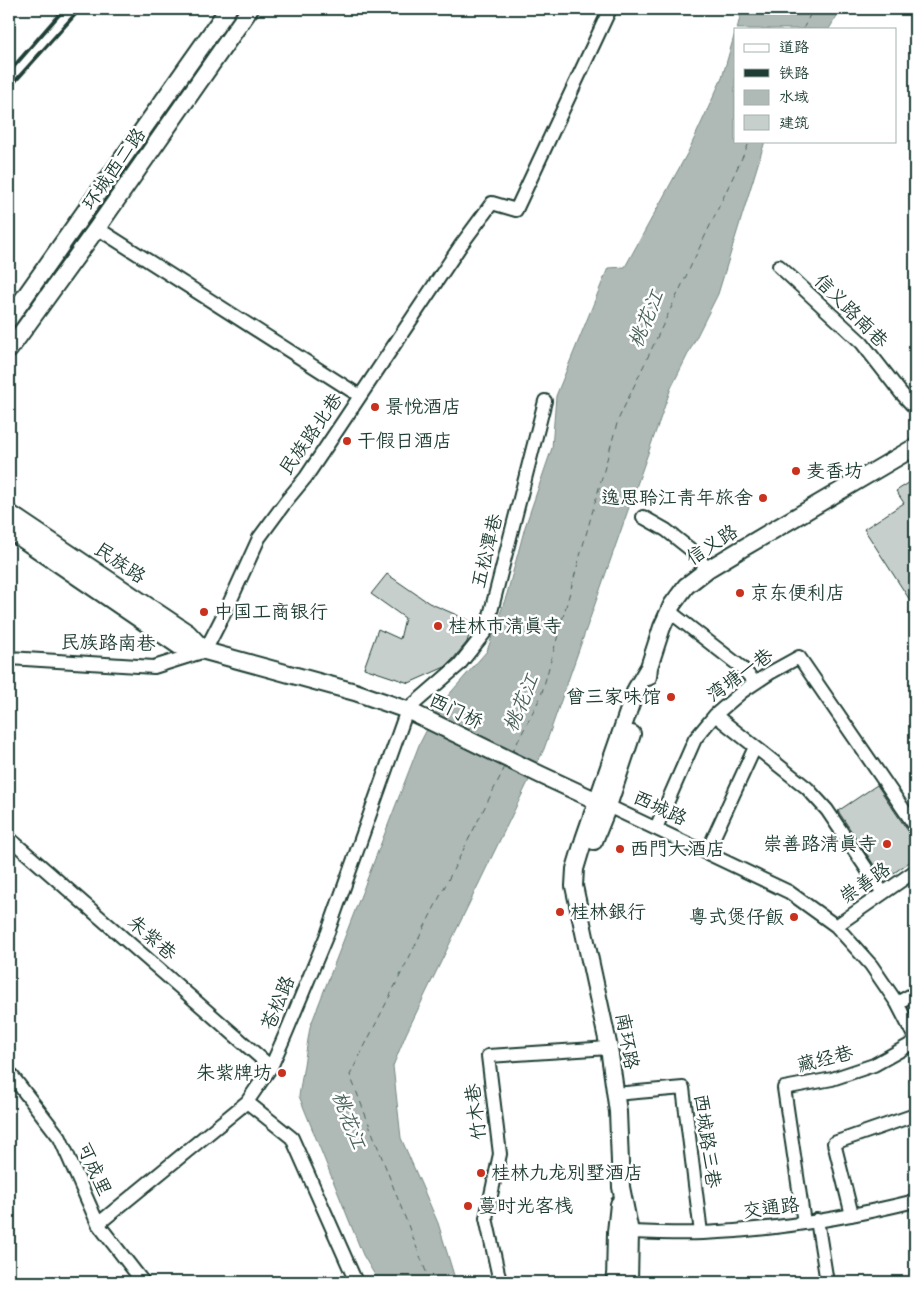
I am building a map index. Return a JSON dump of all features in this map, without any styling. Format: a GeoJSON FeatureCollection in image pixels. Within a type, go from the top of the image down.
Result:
{"type":"FeatureCollection","features":[{"type":"Feature","properties":{"kind":"main road","name":"环城西二路"},"geometry":{"type":"LineString","coordinates":[[9,319],[228,9]]}},
{"type":"Feature","properties":{"kind":"main road","name":"环城西二路"},"geometry":{"type":"LineString","coordinates":[[9,350],[250,9]]}},
{"type":"Feature","properties":{"kind":"main road","name":"信义路"},"geometry":{"type":"LineString","coordinates":[[603,804],[636,689],[649,667],[662,627],[672,605],[686,586],[708,569],[742,548],[915,446]]}},
{"type":"Feature","properties":{"kind":"main road","name":"民族路"},"geometry":{"type":"LineString","coordinates":[[9,517],[188,633],[205,650],[354,692],[407,710]]}},
{"type":"Feature","properties":{"kind":"main road","name":"西门桥"},"geometry":{"type":"LineString","coordinates":[[407,710],[541,775]]}},
{"type":"Feature","properties":{"kind":"main road","name":"西城路"},"geometry":{"type":"LineString","coordinates":[[541,775],[603,804]]}},
{"type":"Feature","properties":{"kind":"main road","name":"南环路"},"geometry":{"type":"LineString","coordinates":[[603,804],[584,871],[578,905],[609,1048],[618,1112],[621,1186],[616,1232],[615,1282]]}},
{"type":"Feature","properties":{"kind":"main road","name":"南环路"},"geometry":{"type":"LineString","coordinates":[[621,1186],[630,1232],[629,1282]]}},
{"type":"Feature","properties":{"kind":"street","name":"民族路北巷"},"geometry":{"type":"LineString","coordinates":[[205,650],[228,606],[259,538],[306,478],[460,245],[492,203],[516,210],[610,9]]}},
{"type":"Feature","properties":{"kind":"street"},"geometry":{"type":"LineString","coordinates":[[97,228],[360,396]]}},
{"type":"Feature","properties":{"kind":"street","name":"信义路南巷"},"geometry":{"type":"LineString","coordinates":[[779,266],[862,343],[901,393],[915,407]]}},
{"type":"Feature","properties":{"kind":"street","name":"五松潭巷"},"geometry":{"type":"LineString","coordinates":[[407,710],[460,665],[486,631],[545,401]]}},
{"type":"Feature","properties":{"kind":"street"},"geometry":{"type":"LineString","coordinates":[[643,517],[666,530],[684,544],[708,569]]}},
{"type":"Feature","properties":{"kind":"street"},"geometry":{"type":"LineString","coordinates":[[669,612],[741,666],[755,682]]}},
{"type":"Feature","properties":{"kind":"street","name":"民族路南巷"},"geometry":{"type":"LineString","coordinates":[[9,658],[154,667],[205,650]]}},
{"type":"Feature","properties":{"kind":"street","name":"湾塘一巷"},"geometry":{"type":"LineString","coordinates":[[656,828],[695,739],[716,715],[755,682],[799,657],[915,826]]}},
{"type":"Feature","properties":{"kind":"street","name":"苍松路"},"geometry":{"type":"LineString","coordinates":[[98,1224],[247,1102],[270,1068],[328,932],[407,710]]}},
{"type":"Feature","properties":{"kind":"street"},"geometry":{"type":"LineString","coordinates":[[716,715],[807,788],[828,810],[883,893]]}},
{"type":"Feature","properties":{"kind":"street"},"geometry":{"type":"LineString","coordinates":[[707,852],[755,747]]}},
{"type":"Feature","properties":{"kind":"street","name":"西城路"},"geometry":{"type":"LineString","coordinates":[[603,804],[789,892],[836,926],[871,965],[897,1003],[915,1040]]}},
{"type":"Feature","properties":{"kind":"street","name":"朱紫巷"},"geometry":{"type":"LineString","coordinates":[[9,838],[270,1068]]}},
{"type":"Feature","properties":{"kind":"street","name":"崇善路"},"geometry":{"type":"LineString","coordinates":[[836,926],[915,871]]}},
{"type":"Feature","properties":{"kind":"street"},"geometry":{"type":"LineString","coordinates":[[897,1003],[915,993]]}},
{"type":"Feature","properties":{"kind":"street","name":"藏经巷"},"geometry":{"type":"LineString","coordinates":[[804,1223],[784,1088],[832,1079],[874,1065],[915,1040]]}},
{"type":"Feature","properties":{"kind":"street","name":"竹木巷"},"geometry":{"type":"LineString","coordinates":[[500,1282],[486,1218],[500,1154],[488,1056],[609,1048]]}},
{"type":"Feature","properties":{"kind":"street","name":"可成里"},"geometry":{"type":"LineString","coordinates":[[9,1072],[60,1138],[98,1224],[143,1282]]}},
{"type":"Feature","properties":{"kind":"street","name":"西城路三巷"},"geometry":{"type":"LineString","coordinates":[[615,1094],[683,1088],[701,1233]]}},
{"type":"Feature","properties":{"kind":"street"},"geometry":{"type":"LineString","coordinates":[[247,1102],[292,1138],[356,1282]]}},
{"type":"Feature","properties":{"kind":"street"},"geometry":{"type":"LineString","coordinates":[[852,1215],[834,1143],[915,1115]]}},
{"type":"Feature","properties":{"kind":"street","name":"交通路"},"geometry":{"type":"LineString","coordinates":[[630,1232],[701,1233],[756,1230],[852,1215],[915,1201]]}},
{"type":"Feature","properties":{"kind":"street"},"geometry":{"type":"LineString","coordinates":[[817,1220],[827,1282]]}},
{"type":"Feature","properties":{"kind":"water"},"geometry":{"type":"Polygon","coordinates":[[[742,9],[841,9],[830,28],[737,28],[742,9]]]}},
{"type":"Feature","properties":{"kind":"water","name":"桃花江"},"geometry":{"type":"Polygon","coordinates":[[[734,36],[734,142],[765,142],[718,294],[671,388],[544,749],[406,1034],[393,1066],[401,1138],[438,1223],[456,1282],[379,1282],[363,1255],[299,1096],[310,1027],[419,745],[439,706],[487,651],[507,594],[525,527],[552,448],[556,396],[608,268],[625,267],[688,152],[722,78],[734,36]]]}},
{"type":"Feature","properties":{"kind":"building"},"geometry":{"type":"Polygon","coordinates":[[[915,479],[915,608],[864,529],[904,503],[896,491],[915,479]]]}},
{"type":"Feature","properties":{"kind":"building","name":"桂林市清真寺"},"geometry":{"type":"Polygon","coordinates":[[[387,574],[429,603],[473,622],[467,642],[445,667],[409,683],[364,668],[378,629],[400,639],[405,618],[371,594],[387,574]]]}},
{"type":"Feature","properties":{"kind":"building","name":"崇善路清真寺"},"geometry":{"type":"Polygon","coordinates":[[[877,785],[908,831],[915,834],[915,858],[884,880],[838,811],[877,785]]]}},
{"type":"Feature","properties":{"kind":"ferry route"},"geometry":{"type":"LineString","coordinates":[[804,28],[813,9]]}},
{"type":"Feature","properties":{"kind":"ferry route"},"geometry":{"type":"LineString","coordinates":[[512,753],[541,696],[618,420],[750,142]]}},
{"type":"Feature","properties":{"kind":"ferry route"},"geometry":{"type":"LineString","coordinates":[[430,1282],[350,1075],[506,765]]}},
{"type":"Feature","properties":{"kind":"railway"},"geometry":{"type":"LineString","coordinates":[[9,72],[64,9]]}},
{"type":"Feature","properties":{"kind":"railway"},"geometry":{"type":"LineString","coordinates":[[9,88],[80,9]]}},
{"type":"Feature","properties":{"kind":"place","name":"景悅酒店"},"geometry":{"type":"Point","coordinates":[375,407]}},
{"type":"Feature","properties":{"kind":"place","name":"干假日酒店"},"geometry":{"type":"Point","coordinates":[347,441]}},
{"type":"Feature","properties":{"kind":"place","name":"麦香坊"},"geometry":{"type":"Point","coordinates":[796,471]}},
{"type":"Feature","properties":{"kind":"place","name":"逸思聆江青年旅舍"},"geometry":{"type":"Point","coordinates":[763,498]}},
{"type":"Feature","properties":{"kind":"place","name":"京东便利店"},"geometry":{"type":"Point","coordinates":[740,593]}},
{"type":"Feature","properties":{"kind":"place","name":"中国工商银行"},"geometry":{"type":"Point","coordinates":[204,612]}},
{"type":"Feature","properties":{"kind":"place","name":"桂林市清真寺"},"geometry":{"type":"Point","coordinates":[438,626]}},
{"type":"Feature","properties":{"kind":"place","name":"曾三家味馆"},"geometry":{"type":"Point","coordinates":[671,697]}},
{"type":"Feature","properties":{"kind":"place","name":"崇善路清真寺"},"geometry":{"type":"Point","coordinates":[887,844]}},
{"type":"Feature","properties":{"kind":"place","name":"西門大酒店"},"geometry":{"type":"Point","coordinates":[620,849]}},
{"type":"Feature","properties":{"kind":"place","name":"桂林銀行"},"geometry":{"type":"Point","coordinates":[560,912]}},
{"type":"Feature","properties":{"kind":"place","name":"粵式煲仔飯"},"geometry":{"type":"Point","coordinates":[794,917]}},
{"type":"Feature","properties":{"kind":"place","name":"朱紫牌坊"},"geometry":{"type":"Point","coordinates":[282,1073]}},
{"type":"Feature","properties":{"kind":"place","name":"桂林九龙别墅酒店"},"geometry":{"type":"Point","coordinates":[481,1173]}},
{"type":"Feature","properties":{"kind":"place","name":"蔓时光客栈"},"geometry":{"type":"Point","coordinates":[468,1206]}}]}
